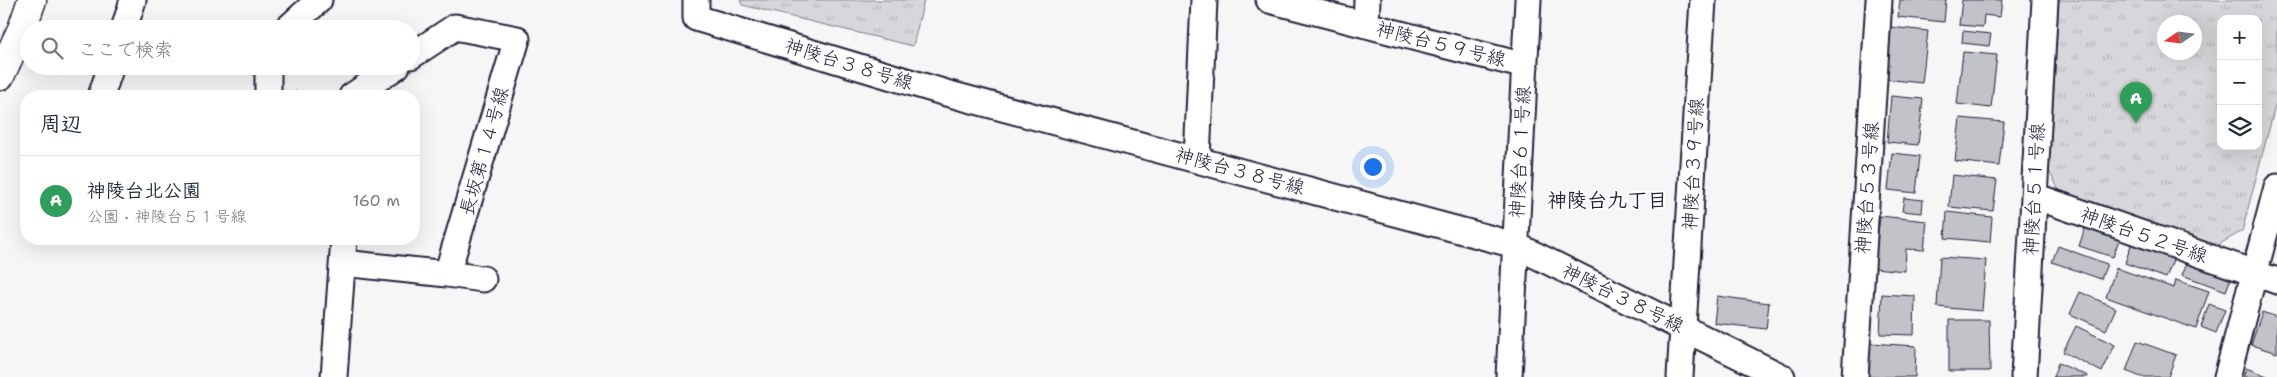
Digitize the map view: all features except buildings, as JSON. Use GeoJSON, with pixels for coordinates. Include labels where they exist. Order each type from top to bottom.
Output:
{"type":"FeatureCollection","features":[{"type":"Feature","properties":{"kind":"main road"},"geometry":{"type":"LineString","coordinates":[[27,20],[32,0]]}},
{"type":"Feature","properties":{"kind":"main road"},"geometry":{"type":"LineString","coordinates":[[0,76],[20,38]]}},
{"type":"Feature","properties":{"kind":"street"},"geometry":{"type":"LineString","coordinates":[[127,20],[133,0]]}},
{"type":"Feature","properties":{"kind":"street"},"geometry":{"type":"LineString","coordinates":[[297,20],[319,0]]}},
{"type":"Feature","properties":{"kind":"street","name":"神陵台３８号線"},"geometry":{"type":"LineString","coordinates":[[696,0],[696,18],[946,93],[1515,245],[1782,377]]}},
{"type":"Feature","properties":{"kind":"street"},"geometry":{"type":"LineString","coordinates":[[1197,160],[1204,0]]}},
{"type":"Feature","properties":{"kind":"street","name":"神陵台５９号線"},"geometry":{"type":"LineString","coordinates":[[1269,0],[1525,66]]}},
{"type":"Feature","properties":{"kind":"street"},"geometry":{"type":"LineString","coordinates":[[1366,25],[1368,0]]}},
{"type":"Feature","properties":{"kind":"street","name":"神陵台６１号線"},"geometry":{"type":"LineString","coordinates":[[1509,377],[1528,0]]}},
{"type":"Feature","properties":{"kind":"street","name":"神陵台３９号線"},"geometry":{"type":"LineString","coordinates":[[1680,377],[1703,0]]}},
{"type":"Feature","properties":{"kind":"street","name":"神陵台５３号線"},"geometry":{"type":"LineString","coordinates":[[1855,377],[1879,0]]}},
{"type":"Feature","properties":{"kind":"street","name":"神陵台５１号線"},"geometry":{"type":"LineString","coordinates":[[2024,377],[2045,0]]}},
{"type":"Feature","properties":{"kind":"street","name":"長坂第１４号線"},"geometry":{"type":"LineString","coordinates":[[420,50],[455,27],[517,39],[447,274]]}},
{"type":"Feature","properties":{"kind":"street"},"geometry":{"type":"LineString","coordinates":[[103,90],[108,75]]}},
{"type":"Feature","properties":{"kind":"street"},"geometry":{"type":"LineString","coordinates":[[268,75],[268,90]]}},
{"type":"Feature","properties":{"kind":"street"},"geometry":{"type":"LineString","coordinates":[[361,90],[384,75]]}},
{"type":"Feature","properties":{"kind":"street"},"geometry":{"type":"LineString","coordinates":[[2227,377],[2277,187]]}},
{"type":"Feature","properties":{"kind":"street","name":"神陵台５２号線"},"geometry":{"type":"LineString","coordinates":[[2034,196],[2277,282]]}},
{"type":"Feature","properties":{"kind":"street"},"geometry":{"type":"LineString","coordinates":[[334,377],[344,245]]}},
{"type":"Feature","properties":{"kind":"street"},"geometry":{"type":"LineString","coordinates":[[343,263],[483,279]]}},
{"type":"Feature","properties":{"kind":"green space"},"geometry":{"type":"Polygon","coordinates":[[[740,0],[924,0],[913,46],[742,5],[740,0]]]}},
{"type":"Feature","properties":{"kind":"green space"},"geometry":{"type":"Polygon","coordinates":[[[2059,0],[2277,0],[2277,99],[2242,231],[2213,248],[2061,194],[2049,171],[2059,0]]]}},
{"type":"Feature","properties":{"kind":"place","name":"神陵台北公園"},"geometry":{"type":"Point","coordinates":[2136,123]}},
{"type":"Feature","properties":{"kind":"district","name":"神陵台九丁目"},"geometry":{"type":"Point","coordinates":[1607,200]}}]}
